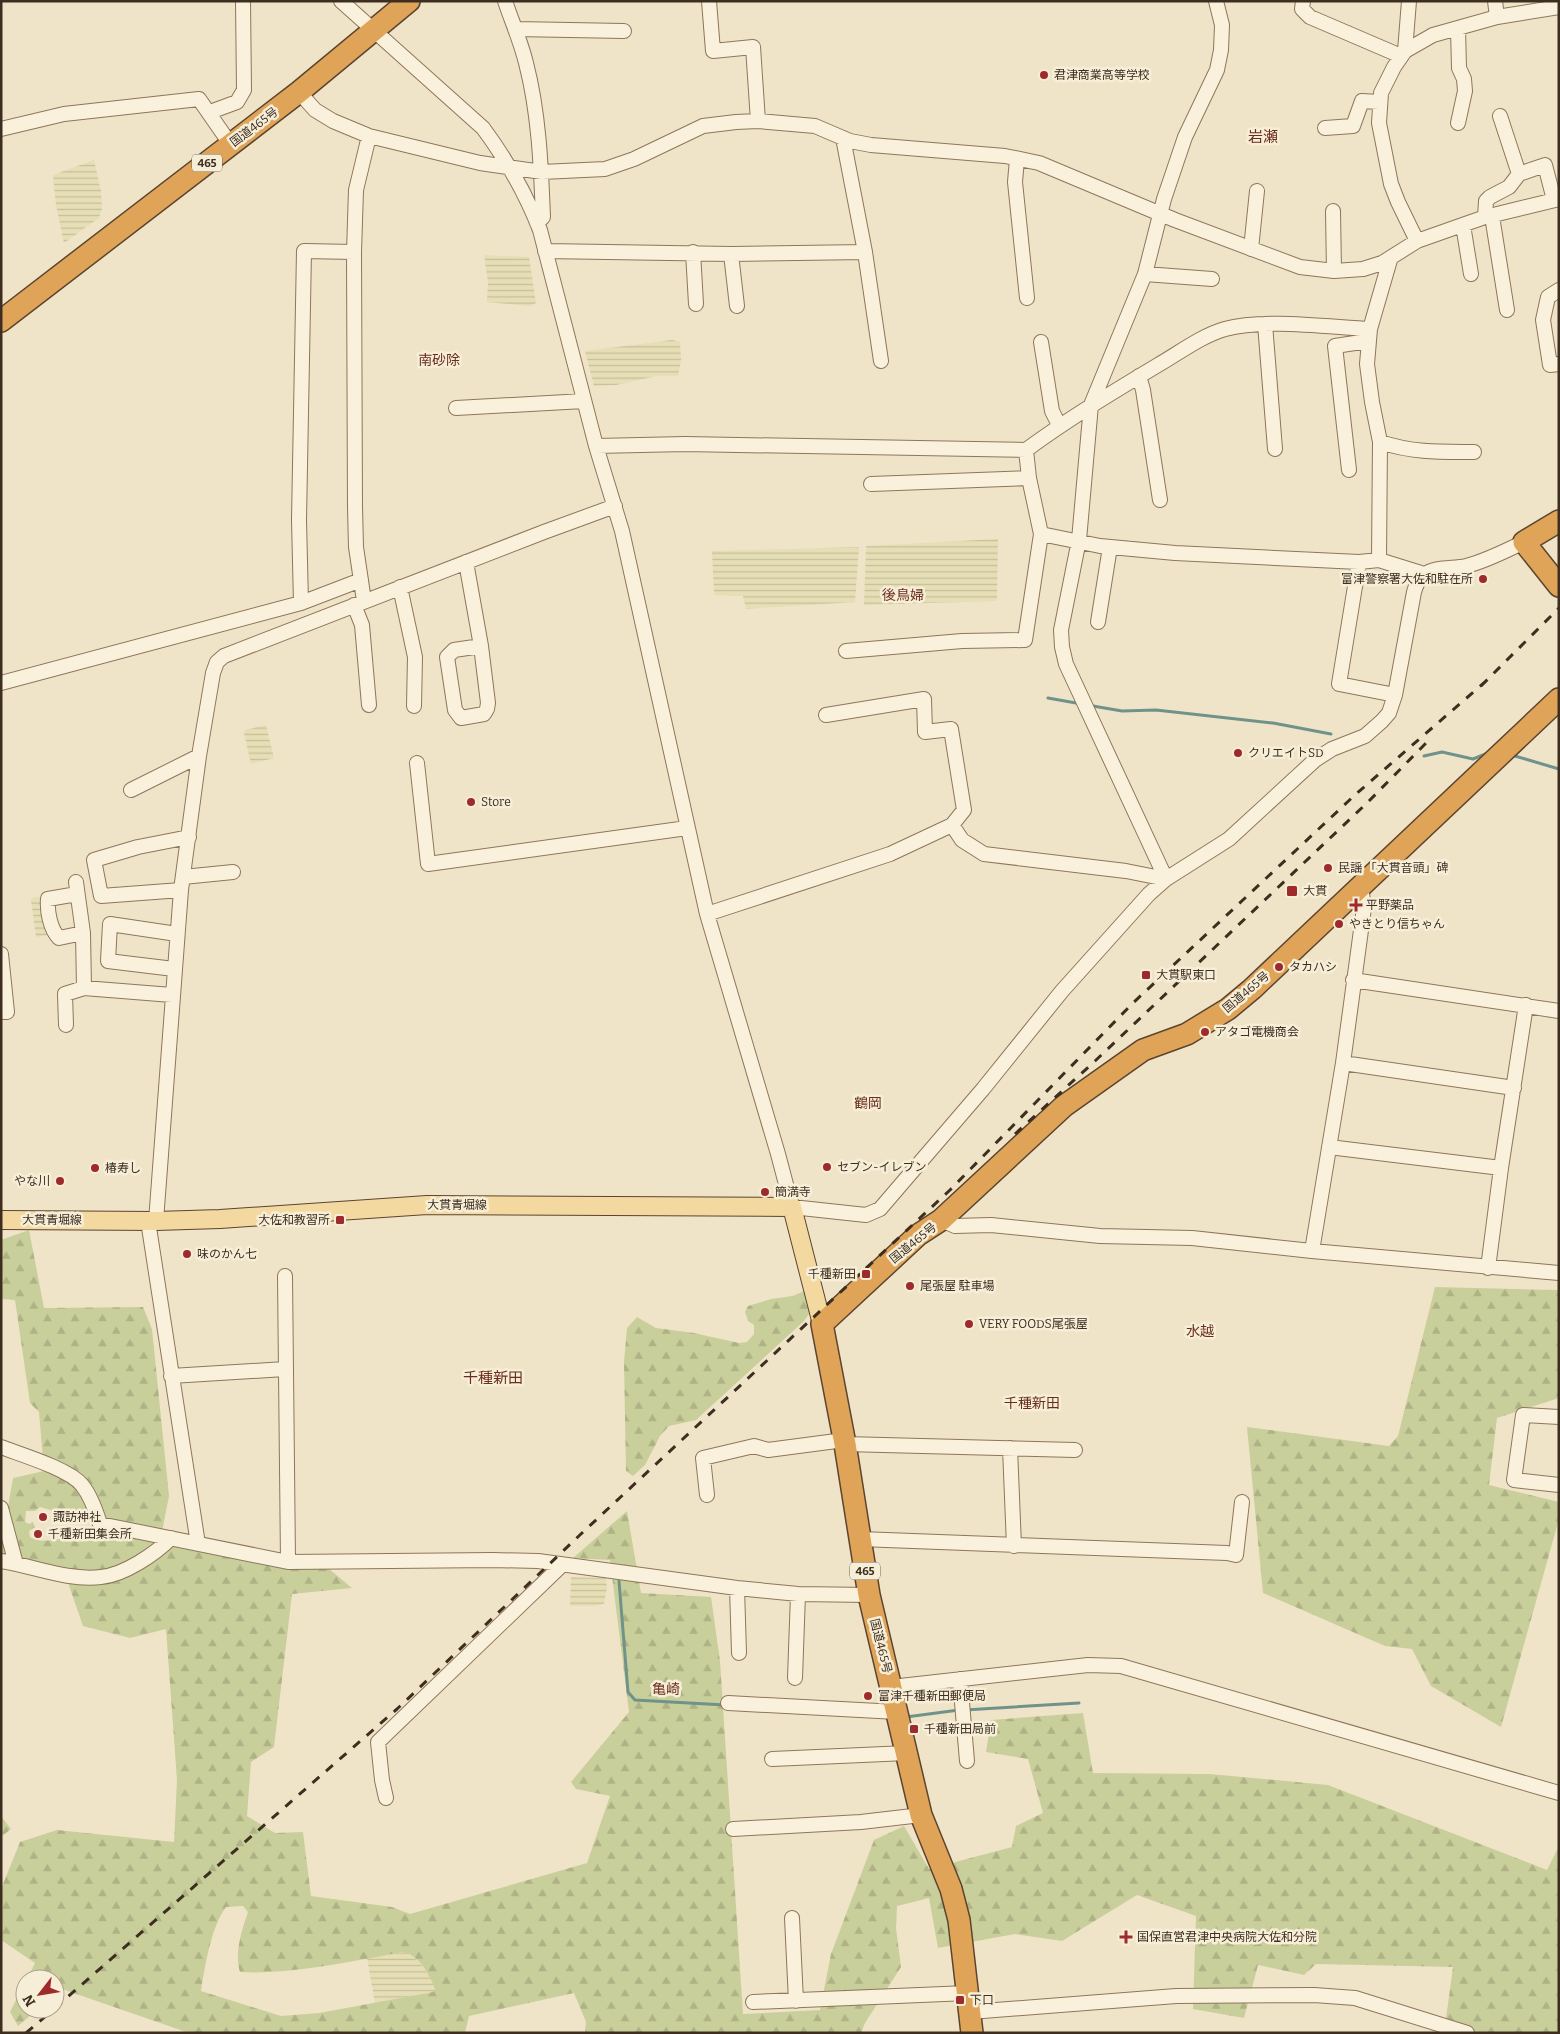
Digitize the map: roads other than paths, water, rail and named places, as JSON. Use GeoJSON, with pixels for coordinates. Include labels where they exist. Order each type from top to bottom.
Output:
{"type":"FeatureCollection","features":[{"type":"Feature","properties":{"kind":"highway","name":"国道465号"},"geometry":{"type":"LineString","coordinates":[[1,321],[299,92],[409,1]]}},
{"type":"Feature","properties":{"kind":"highway"},"geometry":{"type":"LineString","coordinates":[[1559,521],[1524,542],[1559,586]]}},
{"type":"Feature","properties":{"kind":"highway","name":"国道465号"},"geometry":{"type":"LineString","coordinates":[[970,2013],[959,1920],[951,1888],[921,1815],[869,1595],[844,1442],[822,1324],[918,1235],[941,1220],[1064,1106],[1143,1050],[1187,1034],[1228,1009],[1252,989],[1559,699]]}},
{"type":"Feature","properties":{"kind":"main road","name":"大貫青堀線"},"geometry":{"type":"LineString","coordinates":[[1,1220],[152,1221],[220,1219],[427,1205],[792,1207]]}},
{"type":"Feature","properties":{"kind":"main road"},"geometry":{"type":"LineString","coordinates":[[792,1207],[822,1324]]}},
{"type":"Feature","properties":{"kind":"street"},"geometry":{"type":"LineString","coordinates":[[210,112],[237,102],[244,90],[243,1]]}},
{"type":"Feature","properties":{"kind":"street"},"geometry":{"type":"LineString","coordinates":[[342,1],[483,128],[497,146],[529,203],[537,223],[596,446],[622,531],[707,914],[776,1144],[792,1207],[866,1214],[880,1209],[983,1089],[1062,991],[1149,894],[1166,879],[1229,839],[1315,760],[1332,749],[1355,741],[1370,733],[1389,713],[1395,695],[1414,592],[1424,574],[1432,570],[1465,566],[1490,558],[1524,542]]}},
{"type":"Feature","properties":{"kind":"street"},"geometry":{"type":"LineString","coordinates":[[505,1],[530,80],[542,172],[543,216],[537,223]]}},
{"type":"Feature","properties":{"kind":"street"},"geometry":{"type":"LineString","coordinates":[[709,1],[713,51],[753,47],[758,121]]}},
{"type":"Feature","properties":{"kind":"street"},"geometry":{"type":"LineString","coordinates":[[1166,879],[1066,664],[1061,630],[1079,540],[1091,405],[1145,274],[1160,213],[1186,137],[1217,70],[1221,50],[1222,25],[1216,1]]}},
{"type":"Feature","properties":{"kind":"street"},"geometry":{"type":"LineString","coordinates":[[1303,1],[1302,9],[1310,17],[1403,54]]}},
{"type":"Feature","properties":{"kind":"street"},"geometry":{"type":"LineString","coordinates":[[1403,54],[1409,1]]}},
{"type":"Feature","properties":{"kind":"street"},"geometry":{"type":"LineString","coordinates":[[1495,1],[1497,17]]}},
{"type":"Feature","properties":{"kind":"street"},"geometry":{"type":"LineString","coordinates":[[1417,241],[1391,184],[1379,123],[1379,102],[1386,79],[1403,54],[1433,35],[1497,17],[1559,7]]}},
{"type":"Feature","properties":{"kind":"street"},"geometry":{"type":"LineString","coordinates":[[515,29],[624,31]]}},
{"type":"Feature","properties":{"kind":"street"},"geometry":{"type":"LineString","coordinates":[[1458,29],[1459,68],[1464,79],[1465,91],[1458,123]]}},
{"type":"Feature","properties":{"kind":"street"},"geometry":{"type":"LineString","coordinates":[[299,92],[315,110],[333,121],[369,136],[480,163],[542,172],[605,170],[634,159],[703,126],[758,121],[816,126],[843,138],[897,149],[1005,156],[1039,163],[1160,213],[1300,267],[1334,271],[1363,269],[1390,260],[1417,241],[1489,216],[1556,200],[1545,165],[1519,174],[1510,186],[1486,201],[1489,216],[1507,310]]}},
{"type":"Feature","properties":{"kind":"street"},"geometry":{"type":"LineString","coordinates":[[1,129],[64,114],[199,99],[210,112],[231,145]]}},
{"type":"Feature","properties":{"kind":"street"},"geometry":{"type":"LineString","coordinates":[[1325,128],[1353,126],[1362,101],[1379,102]]}},
{"type":"Feature","properties":{"kind":"street"},"geometry":{"type":"LineString","coordinates":[[1500,116],[1519,174]]}},
{"type":"Feature","properties":{"kind":"street"},"geometry":{"type":"LineString","coordinates":[[369,136],[356,190],[354,252],[356,547],[361,580],[359,603],[369,705]]}},
{"type":"Feature","properties":{"kind":"street"},"geometry":{"type":"LineString","coordinates":[[843,138],[865,252],[881,360]]}},
{"type":"Feature","properties":{"kind":"street"},"geometry":{"type":"LineString","coordinates":[[1017,159],[1015,182],[1027,298]]}},
{"type":"Feature","properties":{"kind":"street"},"geometry":{"type":"LineString","coordinates":[[1251,249],[1257,191]]}},
{"type":"Feature","properties":{"kind":"street"},"geometry":{"type":"LineString","coordinates":[[1333,211],[1334,271]]}},
{"type":"Feature","properties":{"kind":"street"},"geometry":{"type":"LineString","coordinates":[[1463,225],[1470,274]]}},
{"type":"Feature","properties":{"kind":"street"},"geometry":{"type":"LineString","coordinates":[[545,250],[731,254],[865,252]]}},
{"type":"Feature","properties":{"kind":"street"},"geometry":{"type":"LineString","coordinates":[[301,603],[299,520],[304,251],[354,252]]}},
{"type":"Feature","properties":{"kind":"street"},"geometry":{"type":"LineString","coordinates":[[694,252],[696,304]]}},
{"type":"Feature","properties":{"kind":"street"},"geometry":{"type":"LineString","coordinates":[[731,254],[737,306]]}},
{"type":"Feature","properties":{"kind":"street"},"geometry":{"type":"LineString","coordinates":[[1379,560],[1380,442],[1367,364],[1369,335],[1390,260]]}},
{"type":"Feature","properties":{"kind":"street"},"geometry":{"type":"LineString","coordinates":[[1145,274],[1212,279]]}},
{"type":"Feature","properties":{"kind":"street"},"geometry":{"type":"LineString","coordinates":[[1559,290],[1548,297],[1543,320],[1550,365],[1559,364]]}},
{"type":"Feature","properties":{"kind":"street"},"geometry":{"type":"LineString","coordinates":[[596,446],[685,444],[1026,450],[1059,425],[1091,405],[1199,341],[1224,329],[1265,324],[1369,335]]}},
{"type":"Feature","properties":{"kind":"street"},"geometry":{"type":"LineString","coordinates":[[1265,324],[1275,449]]}},
{"type":"Feature","properties":{"kind":"street"},"geometry":{"type":"LineString","coordinates":[[1349,470],[1335,346],[1369,335]]}},
{"type":"Feature","properties":{"kind":"street"},"geometry":{"type":"LineString","coordinates":[[1041,342],[1052,411],[1059,425]]}},
{"type":"Feature","properties":{"kind":"street"},"geometry":{"type":"LineString","coordinates":[[1140,376],[1144,390],[1160,500]]}},
{"type":"Feature","properties":{"kind":"street"},"geometry":{"type":"LineString","coordinates":[[456,408],[584,401]]}},
{"type":"Feature","properties":{"kind":"street"},"geometry":{"type":"LineString","coordinates":[[1380,442],[1404,450],[1474,452]]}},
{"type":"Feature","properties":{"kind":"street"},"geometry":{"type":"LineString","coordinates":[[846,651],[962,641],[1025,640],[1041,534],[1029,478],[1026,450]]}},
{"type":"Feature","properties":{"kind":"street"},"geometry":{"type":"LineString","coordinates":[[870,484],[1029,478]]}},
{"type":"Feature","properties":{"kind":"street"},"geometry":{"type":"LineString","coordinates":[[198,1544],[171,1376],[152,1221],[176,934],[199,756],[213,673],[217,662],[224,656],[614,506]]}},
{"type":"Feature","properties":{"kind":"street"},"geometry":{"type":"LineString","coordinates":[[1041,534],[1110,547],[1176,553],[1359,562],[1379,560],[1424,574]]}},
{"type":"Feature","properties":{"kind":"street"},"geometry":{"type":"LineString","coordinates":[[1098,622],[1110,547]]}},
{"type":"Feature","properties":{"kind":"street"},"geometry":{"type":"LineString","coordinates":[[466,562],[481,646],[488,702],[484,714],[461,718],[455,710],[447,657],[454,650],[481,646]]}},
{"type":"Feature","properties":{"kind":"street"},"geometry":{"type":"LineString","coordinates":[[1359,562],[1339,684],[1395,695]]}},
{"type":"Feature","properties":{"kind":"street"},"geometry":{"type":"LineString","coordinates":[[1,683],[301,603],[361,580]]}},
{"type":"Feature","properties":{"kind":"street"},"geometry":{"type":"LineString","coordinates":[[400,587],[415,657],[414,706]]}},
{"type":"Feature","properties":{"kind":"street"},"geometry":{"type":"LineString","coordinates":[[707,914],[890,854],[952,825],[964,810],[951,729],[925,732],[924,700],[826,715]]}},
{"type":"Feature","properties":{"kind":"street"},"geometry":{"type":"LineString","coordinates":[[131,790],[199,756]]}},
{"type":"Feature","properties":{"kind":"street"},"geometry":{"type":"LineString","coordinates":[[416,763],[428,864],[687,828]]}},
{"type":"Feature","properties":{"kind":"street"},"geometry":{"type":"LineString","coordinates":[[952,825],[962,840],[984,854],[1126,871],[1166,879]]}},
{"type":"Feature","properties":{"kind":"street"},"geometry":{"type":"LineString","coordinates":[[189,837],[138,847],[94,860],[101,896],[182,883],[233,872]]}},
{"type":"Feature","properties":{"kind":"street"},"geometry":{"type":"LineString","coordinates":[[1312,1252],[1343,1063],[1364,908],[1360,886]]}},
{"type":"Feature","properties":{"kind":"street"},"geometry":{"type":"LineString","coordinates":[[83,932],[59,938],[54,934],[47,908],[48,899],[76,888],[83,932],[84,988]]}},
{"type":"Feature","properties":{"kind":"street"},"geometry":{"type":"LineString","coordinates":[[174,969],[108,961],[110,924],[176,934]]}},
{"type":"Feature","properties":{"kind":"street"},"geometry":{"type":"LineString","coordinates":[[1,954],[7,1012],[1,1012]]}},
{"type":"Feature","properties":{"kind":"street"},"geometry":{"type":"LineString","coordinates":[[1353,980],[1559,1011]]}},
{"type":"Feature","properties":{"kind":"street"},"geometry":{"type":"LineString","coordinates":[[66,1025],[65,994],[84,988],[172,995]]}},
{"type":"Feature","properties":{"kind":"street"},"geometry":{"type":"LineString","coordinates":[[1488,1268],[1526,1005]]}},
{"type":"Feature","properties":{"kind":"street"},"geometry":{"type":"LineString","coordinates":[[1343,1063],[1514,1088]]}},
{"type":"Feature","properties":{"kind":"street"},"geometry":{"type":"LineString","coordinates":[[1329,1147],[1501,1168]]}},
{"type":"Feature","properties":{"kind":"street"},"geometry":{"type":"LineString","coordinates":[[941,1220],[955,1226],[991,1225],[1100,1236],[1192,1238],[1312,1252],[1559,1273]]}},
{"type":"Feature","properties":{"kind":"street"},"geometry":{"type":"LineString","coordinates":[[286,1276],[285,1368],[288,1562]]}},
{"type":"Feature","properties":{"kind":"street"},"geometry":{"type":"LineString","coordinates":[[171,1376],[285,1368]]}},
{"type":"Feature","properties":{"kind":"street"},"geometry":{"type":"LineString","coordinates":[[1559,1416],[1523,1414],[1514,1480],[1559,1485]]}},
{"type":"Feature","properties":{"kind":"street"},"geometry":{"type":"LineString","coordinates":[[707,1495],[703,1458],[754,1446],[768,1450],[844,1442],[1075,1450]]}},
{"type":"Feature","properties":{"kind":"street"},"geometry":{"type":"LineString","coordinates":[[1,1447],[53,1466],[81,1484],[94,1506],[100,1524],[288,1562],[538,1561],[737,1588],[798,1594],[869,1595]]}},
{"type":"Feature","properties":{"kind":"street"},"geometry":{"type":"LineString","coordinates":[[1010,1448],[1014,1546]]}},
{"type":"Feature","properties":{"kind":"street"},"geometry":{"type":"LineString","coordinates":[[860,1539],[1227,1553],[1236,1555],[1242,1502]]}},
{"type":"Feature","properties":{"kind":"street"},"geometry":{"type":"LineString","coordinates":[[1,1508],[16,1564]]}},
{"type":"Feature","properties":{"kind":"street"},"geometry":{"type":"LineString","coordinates":[[1,1562],[74,1576],[102,1577],[125,1569],[145,1558],[162,1547],[171,1538]]}},
{"type":"Feature","properties":{"kind":"street"},"geometry":{"type":"LineString","coordinates":[[386,1798],[378,1742],[562,1565]]}},
{"type":"Feature","properties":{"kind":"street"},"geometry":{"type":"LineString","coordinates":[[737,1588],[739,1652]]}},
{"type":"Feature","properties":{"kind":"street"},"geometry":{"type":"LineString","coordinates":[[795,1678],[798,1594]]}},
{"type":"Feature","properties":{"kind":"street"},"geometry":{"type":"LineString","coordinates":[[891,1686],[1088,1665],[1121,1666],[1559,1793]]}},
{"type":"Feature","properties":{"kind":"street"},"geometry":{"type":"LineString","coordinates":[[960,1679],[967,1761]]}},
{"type":"Feature","properties":{"kind":"street"},"geometry":{"type":"LineString","coordinates":[[728,1703],[897,1712]]}},
{"type":"Feature","properties":{"kind":"street"},"geometry":{"type":"LineString","coordinates":[[772,1759],[907,1753]]}},
{"type":"Feature","properties":{"kind":"street"},"geometry":{"type":"LineString","coordinates":[[734,1829],[861,1822],[921,1815]]}},
{"type":"Feature","properties":{"kind":"street"},"geometry":{"type":"LineString","coordinates":[[792,1918],[796,2001]]}},
{"type":"Feature","properties":{"kind":"street"},"geometry":{"type":"LineString","coordinates":[[753,2002],[796,2001],[970,2013],[1176,1996],[1314,1995],[1355,1998],[1467,2033]]}},
{"type":"Feature","properties":{"kind":"waterway"},"geometry":{"type":"LineString","coordinates":[[1048,698],[1076,703]]}},
{"type":"Feature","properties":{"kind":"waterway"},"geometry":{"type":"LineString","coordinates":[[1093,706],[1122,711],[1156,710],[1273,723],[1331,734]]}},
{"type":"Feature","properties":{"kind":"waterway"},"geometry":{"type":"LineString","coordinates":[[1424,756],[1442,752],[1473,759],[1488,753]]}},
{"type":"Feature","properties":{"kind":"waterway"},"geometry":{"type":"LineString","coordinates":[[1515,756],[1559,769]]}},
{"type":"Feature","properties":{"kind":"waterway"},"geometry":{"type":"LineString","coordinates":[[619,1581],[628,1692],[635,1700],[725,1705]]}},
{"type":"Feature","properties":{"kind":"waterway"},"geometry":{"type":"LineString","coordinates":[[965,1710],[1079,1703]]}},
{"type":"Feature","properties":{"kind":"waterway"},"geometry":{"type":"LineString","coordinates":[[906,1717],[959,1710]]}},
{"type":"Feature","properties":{"kind":"railway"},"geometry":{"type":"LineString","coordinates":[[1481,686],[1559,608]]}},
{"type":"Feature","properties":{"kind":"railway"},"geometry":{"type":"LineString","coordinates":[[65,1999],[397,1709],[582,1533],[950,1190],[1133,1003],[1356,794],[1485,682]]}},
{"type":"Feature","properties":{"kind":"railway"},"geometry":{"type":"LineString","coordinates":[[1015,1134],[1095,1061],[1367,803],[1431,738]]}},
{"type":"Feature","properties":{"kind":"railway"},"geometry":{"type":"LineString","coordinates":[[26,2033],[42,2019]]}},
{"type":"Feature","properties":{"kind":"place","name":"君津商業高等学校"},"geometry":{"type":"Point","coordinates":[1044,75]}},
{"type":"Feature","properties":{"kind":"place","name":"富津警察署大佐和駐在所"},"geometry":{"type":"Point","coordinates":[1483,579]}},
{"type":"Feature","properties":{"kind":"place","name":"クリエイトSD"},"geometry":{"type":"Point","coordinates":[1238,753]}},
{"type":"Feature","properties":{"kind":"place","name":"Store"},"geometry":{"type":"Point","coordinates":[471,802]}},
{"type":"Feature","properties":{"kind":"place","name":"民謡 「大貫音頭」碑"},"geometry":{"type":"Point","coordinates":[1328,868]}},
{"type":"Feature","properties":{"kind":"place","name":"大貫"},"geometry":{"type":"Point","coordinates":[1292,891]}},
{"type":"Feature","properties":{"kind":"place","name":"平野薬品"},"geometry":{"type":"Point","coordinates":[1356,905]}},
{"type":"Feature","properties":{"kind":"place","name":"やきとり信ちゃん"},"geometry":{"type":"Point","coordinates":[1339,924]}},
{"type":"Feature","properties":{"kind":"place","name":"タカハシ"},"geometry":{"type":"Point","coordinates":[1279,967]}},
{"type":"Feature","properties":{"kind":"place","name":"大貫駅東口"},"geometry":{"type":"Point","coordinates":[1146,975]}},
{"type":"Feature","properties":{"kind":"place","name":"アタゴ電機商会"},"geometry":{"type":"Point","coordinates":[1205,1032]}},
{"type":"Feature","properties":{"kind":"place","name":"セブン-イレブン"},"geometry":{"type":"Point","coordinates":[827,1167]}},
{"type":"Feature","properties":{"kind":"place","name":"椿寿し"},"geometry":{"type":"Point","coordinates":[95,1168]}},
{"type":"Feature","properties":{"kind":"place","name":"やな川"},"geometry":{"type":"Point","coordinates":[60,1181]}},
{"type":"Feature","properties":{"kind":"place","name":"簡満寺"},"geometry":{"type":"Point","coordinates":[765,1192]}},
{"type":"Feature","properties":{"kind":"place","name":"大佐和教習所"},"geometry":{"type":"Point","coordinates":[340,1220]}},
{"type":"Feature","properties":{"kind":"place","name":"味のかん七"},"geometry":{"type":"Point","coordinates":[187,1254]}},
{"type":"Feature","properties":{"kind":"place","name":"千種新田"},"geometry":{"type":"Point","coordinates":[866,1274]}},
{"type":"Feature","properties":{"kind":"place","name":"尾張屋 駐車場"},"geometry":{"type":"Point","coordinates":[910,1286]}},
{"type":"Feature","properties":{"kind":"place","name":"VERY FOODS尾張屋"},"geometry":{"type":"Point","coordinates":[969,1324]}},
{"type":"Feature","properties":{"kind":"place","name":"諏訪神社"},"geometry":{"type":"Point","coordinates":[43,1517]}},
{"type":"Feature","properties":{"kind":"place","name":"千種新田集会所"},"geometry":{"type":"Point","coordinates":[38,1534]}},
{"type":"Feature","properties":{"kind":"place","name":"富津千種新田郵便局"},"geometry":{"type":"Point","coordinates":[868,1696]}},
{"type":"Feature","properties":{"kind":"place","name":"千種新田局前"},"geometry":{"type":"Point","coordinates":[914,1729]}},
{"type":"Feature","properties":{"kind":"place","name":"国保直営君津中央病院大佐和分院"},"geometry":{"type":"Point","coordinates":[1126,1937]}},
{"type":"Feature","properties":{"kind":"place","name":"下口"},"geometry":{"type":"Point","coordinates":[960,2000]}},
{"type":"Feature","properties":{"kind":"district","name":"岩瀬"},"geometry":{"type":"Point","coordinates":[1263,137]}},
{"type":"Feature","properties":{"kind":"district","name":"南砂除"},"geometry":{"type":"Point","coordinates":[439,360]}},
{"type":"Feature","properties":{"kind":"district","name":"後鳥婦"},"geometry":{"type":"Point","coordinates":[903,595]}},
{"type":"Feature","properties":{"kind":"district","name":"鶴岡"},"geometry":{"type":"Point","coordinates":[868,1103]}},
{"type":"Feature","properties":{"kind":"district","name":"水越"},"geometry":{"type":"Point","coordinates":[1200,1331]}},
{"type":"Feature","properties":{"kind":"district","name":"千種新田"},"geometry":{"type":"Point","coordinates":[493,1378]}},
{"type":"Feature","properties":{"kind":"district","name":"千種新田"},"geometry":{"type":"Point","coordinates":[1032,1403]}},
{"type":"Feature","properties":{"kind":"district","name":"亀崎"},"geometry":{"type":"Point","coordinates":[666,1689]}}]}
